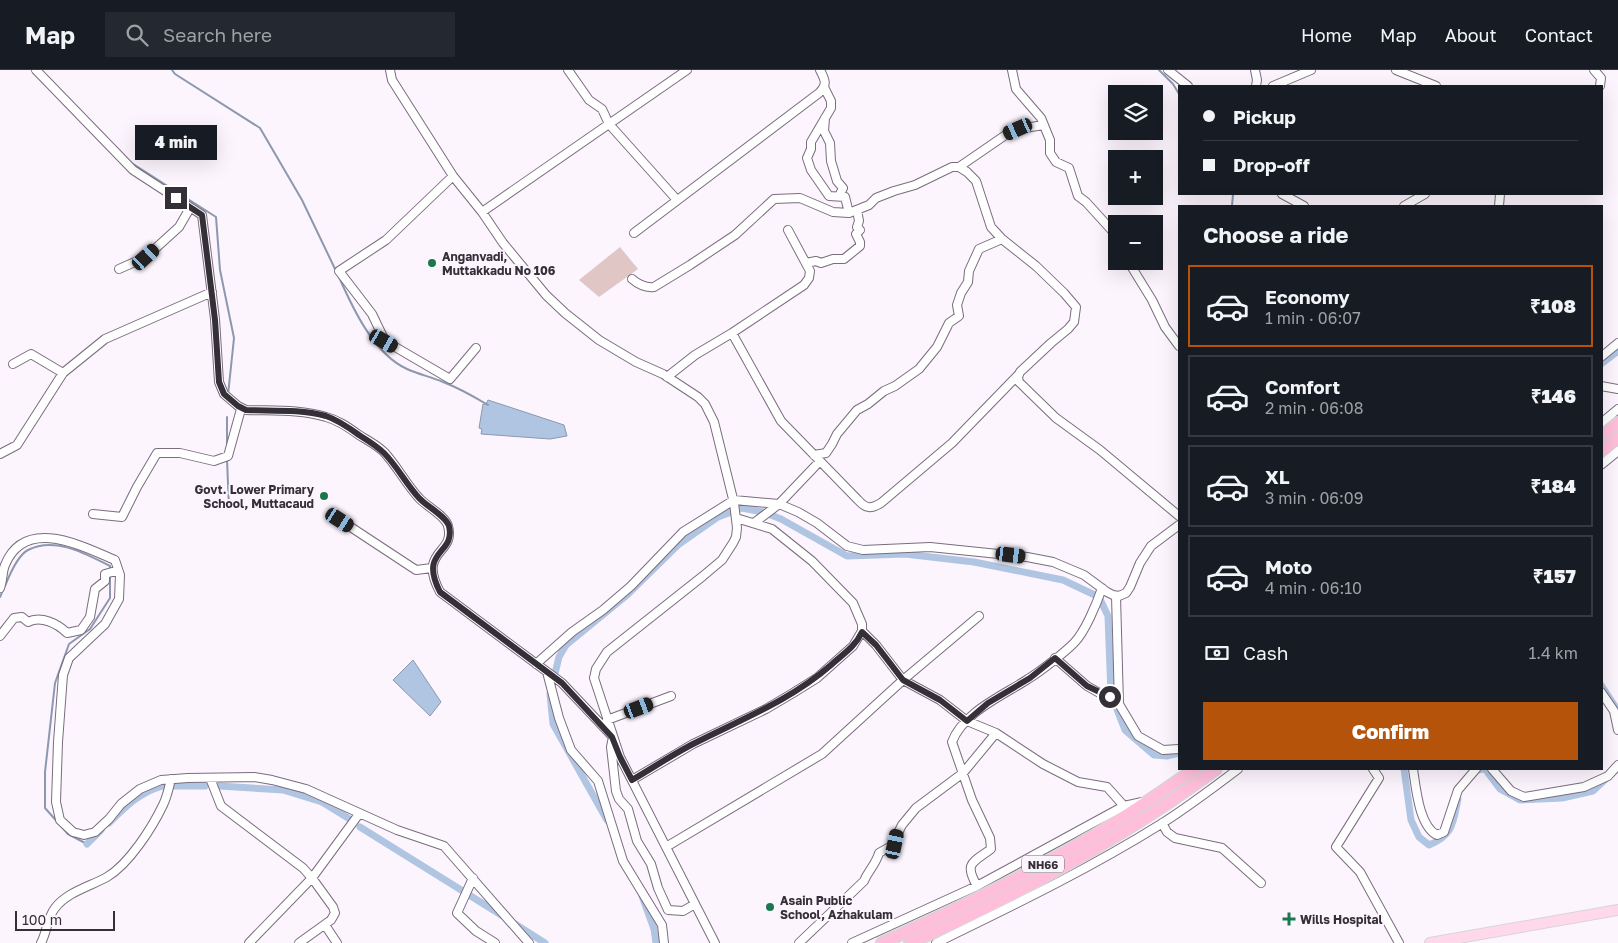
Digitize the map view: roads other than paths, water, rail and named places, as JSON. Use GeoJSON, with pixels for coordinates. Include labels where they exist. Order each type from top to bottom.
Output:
{"type":"FeatureCollection","features":[{"type":"Feature","properties":{"kind":"highway"},"geometry":{"type":"LineString","coordinates":[[1603,434],[1618,422]]}},
{"type":"Feature","properties":{"kind":"highway"},"geometry":{"type":"LineString","coordinates":[[1603,450],[1618,438]]}},
{"type":"Feature","properties":{"kind":"highway","name":"NH66"},"geometry":{"type":"LineString","coordinates":[[882,943],[939,918],[1088,840],[1193,770]]}},
{"type":"Feature","properties":{"kind":"highway","name":"NH66"},"geometry":{"type":"LineString","coordinates":[[910,943],[1008,896],[1093,850],[1156,811],[1215,770]]}},
{"type":"Feature","properties":{"kind":"main road"},"geometry":{"type":"LineString","coordinates":[[1430,943],[1618,910]]}},
{"type":"Feature","properties":{"kind":"street"},"geometry":{"type":"LineString","coordinates":[[36,70],[133,170],[202,215],[215,320],[219,382],[224,394],[241,409],[312,413],[327,417],[342,423],[383,452],[420,500],[447,522],[450,534],[446,545],[435,558],[432,568],[434,580],[440,592],[562,683],[612,737],[611,748],[616,791],[619,799],[628,810],[637,841],[651,864],[658,888],[668,910],[683,911],[695,904]]}},
{"type":"Feature","properties":{"kind":"street"},"geometry":{"type":"LineString","coordinates":[[390,70],[392,80],[453,176],[535,283],[565,313],[599,340],[667,377],[698,397],[705,404],[714,422],[734,501],[736,518],[736,537],[734,543],[722,560],[607,652],[600,661],[594,678],[620,757],[715,943]]}},
{"type":"Feature","properties":{"kind":"street"},"geometry":{"type":"LineString","coordinates":[[568,70],[589,100],[602,109],[609,124],[677,200]]}},
{"type":"Feature","properties":{"kind":"street"},"geometry":{"type":"LineString","coordinates":[[482,212],[687,70]]}},
{"type":"Feature","properties":{"kind":"street"},"geometry":{"type":"LineString","coordinates":[[806,263],[816,261],[821,263],[833,259],[844,259],[860,246],[856,234],[860,230],[857,227],[859,221],[845,197],[829,196],[811,170],[807,158],[811,149],[811,142],[831,108],[831,102],[824,87],[825,82],[820,70]]}},
{"type":"Feature","properties":{"kind":"street"},"geometry":{"type":"LineString","coordinates":[[1012,70],[1016,88],[1041,118],[1050,140],[1050,153],[1056,162],[1069,168],[1078,196],[1086,202],[1108,227]]}},
{"type":"Feature","properties":{"kind":"street"},"geometry":{"type":"LineString","coordinates":[[1168,70],[1187,85]]}},
{"type":"Feature","properties":{"kind":"street"},"geometry":{"type":"LineString","coordinates":[[1254,70],[1257,80],[1256,85]]}},
{"type":"Feature","properties":{"kind":"street"},"geometry":{"type":"LineString","coordinates":[[1275,85],[1311,70]]}},
{"type":"Feature","properties":{"kind":"street"},"geometry":{"type":"LineString","coordinates":[[1396,70],[1434,85]]}},
{"type":"Feature","properties":{"kind":"street"},"geometry":{"type":"LineString","coordinates":[[1594,70],[1601,78],[1600,85]]}},
{"type":"Feature","properties":{"kind":"street"},"geometry":{"type":"LineString","coordinates":[[634,232],[819,93],[824,87]]}},
{"type":"Feature","properties":{"kind":"street"},"geometry":{"type":"LineString","coordinates":[[825,116],[824,131],[830,143],[831,162],[837,182],[843,188],[839,196]]}},
{"type":"Feature","properties":{"kind":"street"},"geometry":{"type":"LineString","coordinates":[[958,167],[1007,134],[1018,129],[1044,125]]}},
{"type":"Feature","properties":{"kind":"street"},"geometry":{"type":"LineString","coordinates":[[632,279],[638,284],[654,287],[735,235],[774,199],[800,198],[833,212],[853,211],[869,205],[876,198],[915,185],[952,167],[958,167],[967,172],[976,181],[991,227],[1036,266],[1076,307],[1074,322],[1068,329],[1020,372],[952,443],[882,503],[873,507],[863,506],[781,421],[732,333]]}},
{"type":"Feature","properties":{"kind":"street"},"geometry":{"type":"LineString","coordinates":[[453,176],[386,240],[339,271],[372,314],[384,341],[450,379],[476,348]]}},
{"type":"Feature","properties":{"kind":"street"},"geometry":{"type":"LineString","coordinates":[[1284,195],[1302,205]]}},
{"type":"Feature","properties":{"kind":"street"},"geometry":{"type":"LineString","coordinates":[[1406,205],[1423,195]]}},
{"type":"Feature","properties":{"kind":"street"},"geometry":{"type":"LineString","coordinates":[[119,269],[146,257],[179,227],[190,208]]}},
{"type":"Feature","properties":{"kind":"street"},"geometry":{"type":"LineString","coordinates":[[667,377],[695,355],[804,286],[809,278],[810,271],[788,230]]}},
{"type":"Feature","properties":{"kind":"street"},"geometry":{"type":"LineString","coordinates":[[814,455],[826,453],[837,434],[856,410],[868,404],[884,390],[895,386],[920,369],[937,348],[949,323],[959,316],[957,305],[961,293],[968,282],[969,271],[979,249],[1002,238]]}},
{"type":"Feature","properties":{"kind":"street"},"geometry":{"type":"LineString","coordinates":[[1134,270],[1165,326],[1178,345]]}},
{"type":"Feature","properties":{"kind":"street"},"geometry":{"type":"LineString","coordinates":[[0,454],[17,445],[63,373],[105,339],[212,292]]}},
{"type":"Feature","properties":{"kind":"street"},"geometry":{"type":"LineString","coordinates":[[1603,355],[1618,343]]}},
{"type":"Feature","properties":{"kind":"street"},"geometry":{"type":"LineString","coordinates":[[13,364],[31,354],[63,373]]}},
{"type":"Feature","properties":{"kind":"street"},"geometry":{"type":"LineString","coordinates":[[1020,372],[1019,382],[1042,405],[1100,450],[1178,515]]}},
{"type":"Feature","properties":{"kind":"street"},"geometry":{"type":"LineString","coordinates":[[1603,386],[1618,390]]}},
{"type":"Feature","properties":{"kind":"street"},"geometry":{"type":"LineString","coordinates":[[92,514],[122,517],[157,453],[180,453],[214,461],[228,456],[241,409]]}},
{"type":"Feature","properties":{"kind":"street"},"geometry":{"type":"LineString","coordinates":[[1603,421],[1618,409]]}},
{"type":"Feature","properties":{"kind":"street"},"geometry":{"type":"LineString","coordinates":[[1603,463],[1618,451]]}},
{"type":"Feature","properties":{"kind":"street"},"geometry":{"type":"LineString","coordinates":[[754,523],[779,504],[820,461]]}},
{"type":"Feature","properties":{"kind":"street"},"geometry":{"type":"LineString","coordinates":[[536,664],[572,632],[626,591],[684,532],[734,501],[779,504],[817,523],[840,542],[854,549],[930,547],[1027,557],[1053,562],[1084,575],[1107,592],[1116,596],[1126,593],[1151,546],[1178,526]]}},
{"type":"Feature","properties":{"kind":"street"},"geometry":{"type":"LineString","coordinates":[[632,780],[694,744],[766,708],[817,678],[853,646],[862,632],[862,624],[852,603],[812,561],[772,528],[736,518]]}},
{"type":"Feature","properties":{"kind":"street"},"geometry":{"type":"LineString","coordinates":[[340,520],[416,570],[432,568]]}},
{"type":"Feature","properties":{"kind":"street"},"geometry":{"type":"LineString","coordinates":[[0,588],[5,564],[11,555],[26,542],[37,538],[63,539],[115,560],[113,572],[120,599],[105,624],[69,658],[63,675],[56,802],[60,820],[73,832],[84,835],[95,832],[121,804],[140,789],[161,780],[254,777],[272,780],[306,789],[397,830],[444,846],[529,943]]}},
{"type":"Feature","properties":{"kind":"street"},"geometry":{"type":"LineString","coordinates":[[0,636],[14,618],[22,618],[28,622],[34,619],[45,620],[63,628],[67,633],[81,630],[90,618],[95,590],[106,581],[105,574],[113,572]]}},
{"type":"Feature","properties":{"kind":"street"},"geometry":{"type":"LineString","coordinates":[[977,886],[969,872],[970,866],[991,849],[991,844],[972,800],[952,742],[955,733],[988,703],[1030,678],[1075,642],[1094,609],[1102,588]]}},
{"type":"Feature","properties":{"kind":"street"},"geometry":{"type":"LineString","coordinates":[[1116,596],[1119,704],[1138,736],[1163,750],[1178,749]]}},
{"type":"Feature","properties":{"kind":"street"},"geometry":{"type":"LineString","coordinates":[[666,847],[822,754],[903,680],[979,616]]}},
{"type":"Feature","properties":{"kind":"street"},"geometry":{"type":"LineString","coordinates":[[862,632],[876,645],[903,680],[940,700],[967,721],[996,733],[1043,764],[1078,782],[1107,787],[1124,806]]}},
{"type":"Feature","properties":{"kind":"street"},"geometry":{"type":"LineString","coordinates":[[1055,658],[1087,686],[1119,704]]}},
{"type":"Feature","properties":{"kind":"street"},"geometry":{"type":"LineString","coordinates":[[547,672],[571,750],[598,781],[623,861],[662,925],[664,943]]}},
{"type":"Feature","properties":{"kind":"street"},"geometry":{"type":"LineString","coordinates":[[1603,695],[1614,711],[1618,730]]}},
{"type":"Feature","properties":{"kind":"street"},"geometry":{"type":"LineString","coordinates":[[607,720],[671,696]]}},
{"type":"Feature","properties":{"kind":"street"},"geometry":{"type":"LineString","coordinates":[[799,943],[864,881],[868,871],[876,861],[878,853],[895,844],[898,833],[916,808],[963,773],[996,733]]}},
{"type":"Feature","properties":{"kind":"street"},"geometry":{"type":"LineString","coordinates":[[1493,770],[1511,791],[1524,797],[1584,787],[1608,776],[1618,765]]}},
{"type":"Feature","properties":{"kind":"street"},"geometry":{"type":"LineString","coordinates":[[936,943],[1020,902],[1110,854],[1162,824],[1237,770]]}},
{"type":"Feature","properties":{"kind":"street"},"geometry":{"type":"LineString","coordinates":[[1374,770],[1379,778],[1336,847],[1360,872],[1399,943]]}},
{"type":"Feature","properties":{"kind":"street"},"geometry":{"type":"LineString","coordinates":[[1413,770],[1422,815],[1432,832],[1438,835],[1444,832],[1458,790],[1475,770]]}},
{"type":"Feature","properties":{"kind":"street"},"geometry":{"type":"LineString","coordinates":[[210,778],[221,806],[303,868],[335,912],[331,920],[299,943]]}},
{"type":"Feature","properties":{"kind":"street"},"geometry":{"type":"LineString","coordinates":[[41,943],[50,916],[56,906],[66,898],[122,867],[132,855],[163,805],[172,779]]}},
{"type":"Feature","properties":{"kind":"street"},"geometry":{"type":"LineString","coordinates":[[852,943],[977,886],[1124,806],[1150,800]]}},
{"type":"Feature","properties":{"kind":"street"},"geometry":{"type":"LineString","coordinates":[[249,943],[312,878],[359,814]]}},
{"type":"Feature","properties":{"kind":"street"},"geometry":{"type":"LineString","coordinates":[[1162,824],[1167,832],[1175,838],[1222,848],[1261,883]]}},
{"type":"Feature","properties":{"kind":"street"},"geometry":{"type":"LineString","coordinates":[[472,878],[457,912],[476,931],[495,943]]}},
{"type":"Feature","properties":{"kind":"street"},"geometry":{"type":"LineString","coordinates":[[325,925],[337,943]]}},
{"type":"Feature","properties":{"kind":"water"},"geometry":{"type":"Polygon","coordinates":[[[488,400],[564,425],[567,436],[550,439],[481,434],[482,429],[479,428],[483,404],[486,404],[488,400]]]}},
{"type":"Feature","properties":{"kind":"water"},"geometry":{"type":"Polygon","coordinates":[[[413,660],[441,702],[430,716],[393,680],[413,660]]]}},
{"type":"Feature","properties":{"kind":"waterway"},"geometry":{"type":"LineString","coordinates":[[172,70],[175,74],[260,128],[302,200],[336,271]]}},
{"type":"Feature","properties":{"kind":"waterway"},"geometry":{"type":"LineString","coordinates":[[1159,70],[1173,84],[1178,92]]}},
{"type":"Feature","properties":{"kind":"waterway"},"geometry":{"type":"LineString","coordinates":[[130,162],[216,217],[220,270],[234,338],[228,395]]}},
{"type":"Feature","properties":{"kind":"waterway"},"geometry":{"type":"LineString","coordinates":[[1232,205],[1233,195]]}},
{"type":"Feature","properties":{"kind":"waterway"},"geometry":{"type":"LineString","coordinates":[[339,277],[358,316],[384,353],[407,369],[455,387],[488,405]]}},
{"type":"Feature","properties":{"kind":"waterway"},"geometry":{"type":"LineString","coordinates":[[1603,362],[1618,351]]}},
{"type":"Feature","properties":{"kind":"waterway"},"geometry":{"type":"LineString","coordinates":[[227,417],[227,449]]}},
{"type":"Feature","properties":{"kind":"waterway"},"geometry":{"type":"LineString","coordinates":[[227,459],[229,509]]}},
{"type":"Feature","properties":{"kind":"waterway"},"geometry":{"type":"LineString","coordinates":[[607,820],[553,724],[550,694],[559,657],[566,645],[627,595],[678,545],[718,517],[742,508],[763,512],[781,519],[847,556],[905,554],[974,562],[1063,580],[1099,597],[1108,616],[1111,694],[1125,730],[1154,755],[1167,756],[1178,753]]}},
{"type":"Feature","properties":{"kind":"waterway"},"geometry":{"type":"LineString","coordinates":[[5,586],[21,556],[28,550],[38,546],[49,545],[70,548],[110,566],[110,570]]}},
{"type":"Feature","properties":{"kind":"waterway"},"geometry":{"type":"LineString","coordinates":[[87,844],[68,834],[45,808],[45,772],[55,683],[69,644],[90,629],[110,598],[110,575]]}},
{"type":"Feature","properties":{"kind":"waterway"},"geometry":{"type":"LineString","coordinates":[[0,597],[3,590]]}},
{"type":"Feature","properties":{"kind":"waterway"},"geometry":{"type":"LineString","coordinates":[[1603,688],[1618,711]]}},
{"type":"Feature","properties":{"kind":"waterway"},"geometry":{"type":"LineString","coordinates":[[1404,770],[1411,820],[1419,837],[1429,845],[1448,832],[1453,821],[1458,799]]}},
{"type":"Feature","properties":{"kind":"waterway"},"geometry":{"type":"LineString","coordinates":[[1472,775],[1477,770]]}},
{"type":"Feature","properties":{"kind":"waterway"},"geometry":{"type":"LineString","coordinates":[[1486,770],[1500,789],[1520,800],[1562,798],[1593,791],[1608,777]]}},
{"type":"Feature","properties":{"kind":"waterway"},"geometry":{"type":"LineString","coordinates":[[109,823],[140,796],[162,786]]}},
{"type":"Feature","properties":{"kind":"waterway"},"geometry":{"type":"LineString","coordinates":[[172,786],[205,786]]}},
{"type":"Feature","properties":{"kind":"waterway"},"geometry":{"type":"LineString","coordinates":[[219,786],[283,790],[322,802],[348,818]]}},
{"type":"Feature","properties":{"kind":"waterway"},"geometry":{"type":"LineString","coordinates":[[360,827],[506,918]]}},
{"type":"Feature","properties":{"kind":"waterway"},"geometry":{"type":"LineString","coordinates":[[87,844],[101,830]]}},
{"type":"Feature","properties":{"kind":"waterway"},"geometry":{"type":"LineString","coordinates":[[642,896],[654,929],[656,943]]}},
{"type":"Feature","properties":{"kind":"waterway"},"geometry":{"type":"LineString","coordinates":[[515,924],[545,943]]}},
{"type":"Feature","properties":{"kind":"place","name":"Anganvadi, Muttakkadu No 106"},"geometry":{"type":"Point","coordinates":[432,263]}},
{"type":"Feature","properties":{"kind":"place","name":"Govt. Lower Primary School, Muttacaud"},"geometry":{"type":"Point","coordinates":[324,496]}},
{"type":"Feature","properties":{"kind":"place","name":"Asain Public School, Azhakulam"},"geometry":{"type":"Point","coordinates":[770,907]}},
{"type":"Feature","properties":{"kind":"place","name":"Wills Hospital"},"geometry":{"type":"Point","coordinates":[1289,919]}}]}
